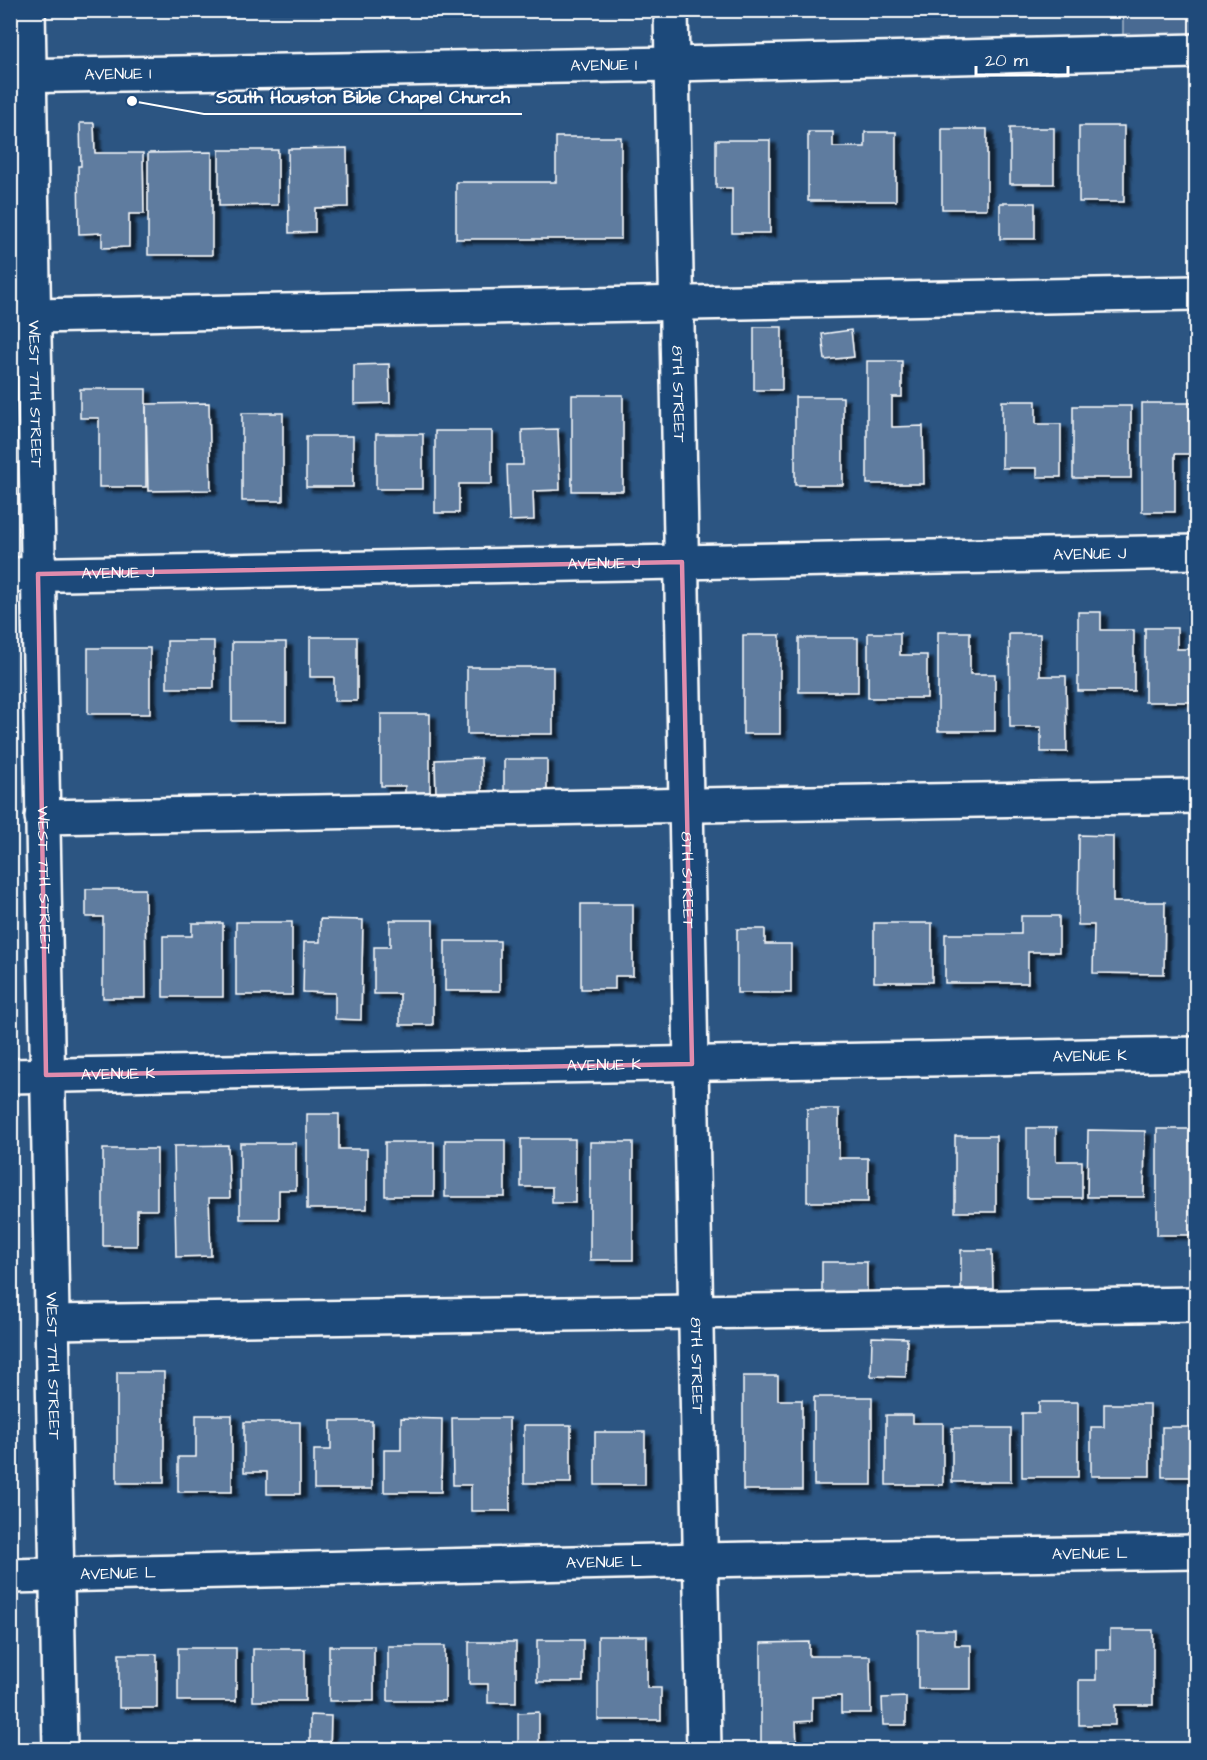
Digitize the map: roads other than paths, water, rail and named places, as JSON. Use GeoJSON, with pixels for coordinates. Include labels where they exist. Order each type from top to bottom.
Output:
{"type":"FeatureCollection","features":[{"type":"Feature","properties":{"kind":"street","name":"WEST 7TH STREET"},"geometry":{"type":"LineString","coordinates":[[28,10],[20,75],[34,316],[24,575],[42,816],[60,1749]]}},
{"type":"Feature","properties":{"kind":"street","name":"8TH STREET"},"geometry":{"type":"LineString","coordinates":[[671,10],[704,1749]]}},
{"type":"Feature","properties":{"kind":"street","name":"AVENUE I"},"geometry":{"type":"LineString","coordinates":[[20,75],[672,64],[1197,51]]}},
{"type":"Feature","properties":{"kind":"street"},"geometry":{"type":"LineString","coordinates":[[34,316],[1197,293]]}},
{"type":"Feature","properties":{"kind":"street","name":"AVENUE J"},"geometry":{"type":"LineString","coordinates":[[24,575],[1197,552]]}},
{"type":"Feature","properties":{"kind":"street"},"geometry":{"type":"LineString","coordinates":[[42,816],[1197,796]]}},
{"type":"Feature","properties":{"kind":"street","name":"AVENUE K"},"geometry":{"type":"LineString","coordinates":[[10,1076],[1197,1054]]}},
{"type":"Feature","properties":{"kind":"street"},"geometry":{"type":"LineString","coordinates":[[52,1322],[1197,1304]]}},
{"type":"Feature","properties":{"kind":"street","name":"AVENUE L"},"geometry":{"type":"LineString","coordinates":[[10,1576],[700,1560],[1197,1552]]}},
{"type":"Feature","properties":{"kind":"place","name":"South Houston Bible Chapel Church"},"geometry":{"type":"Point","coordinates":[132,101]}}]}
